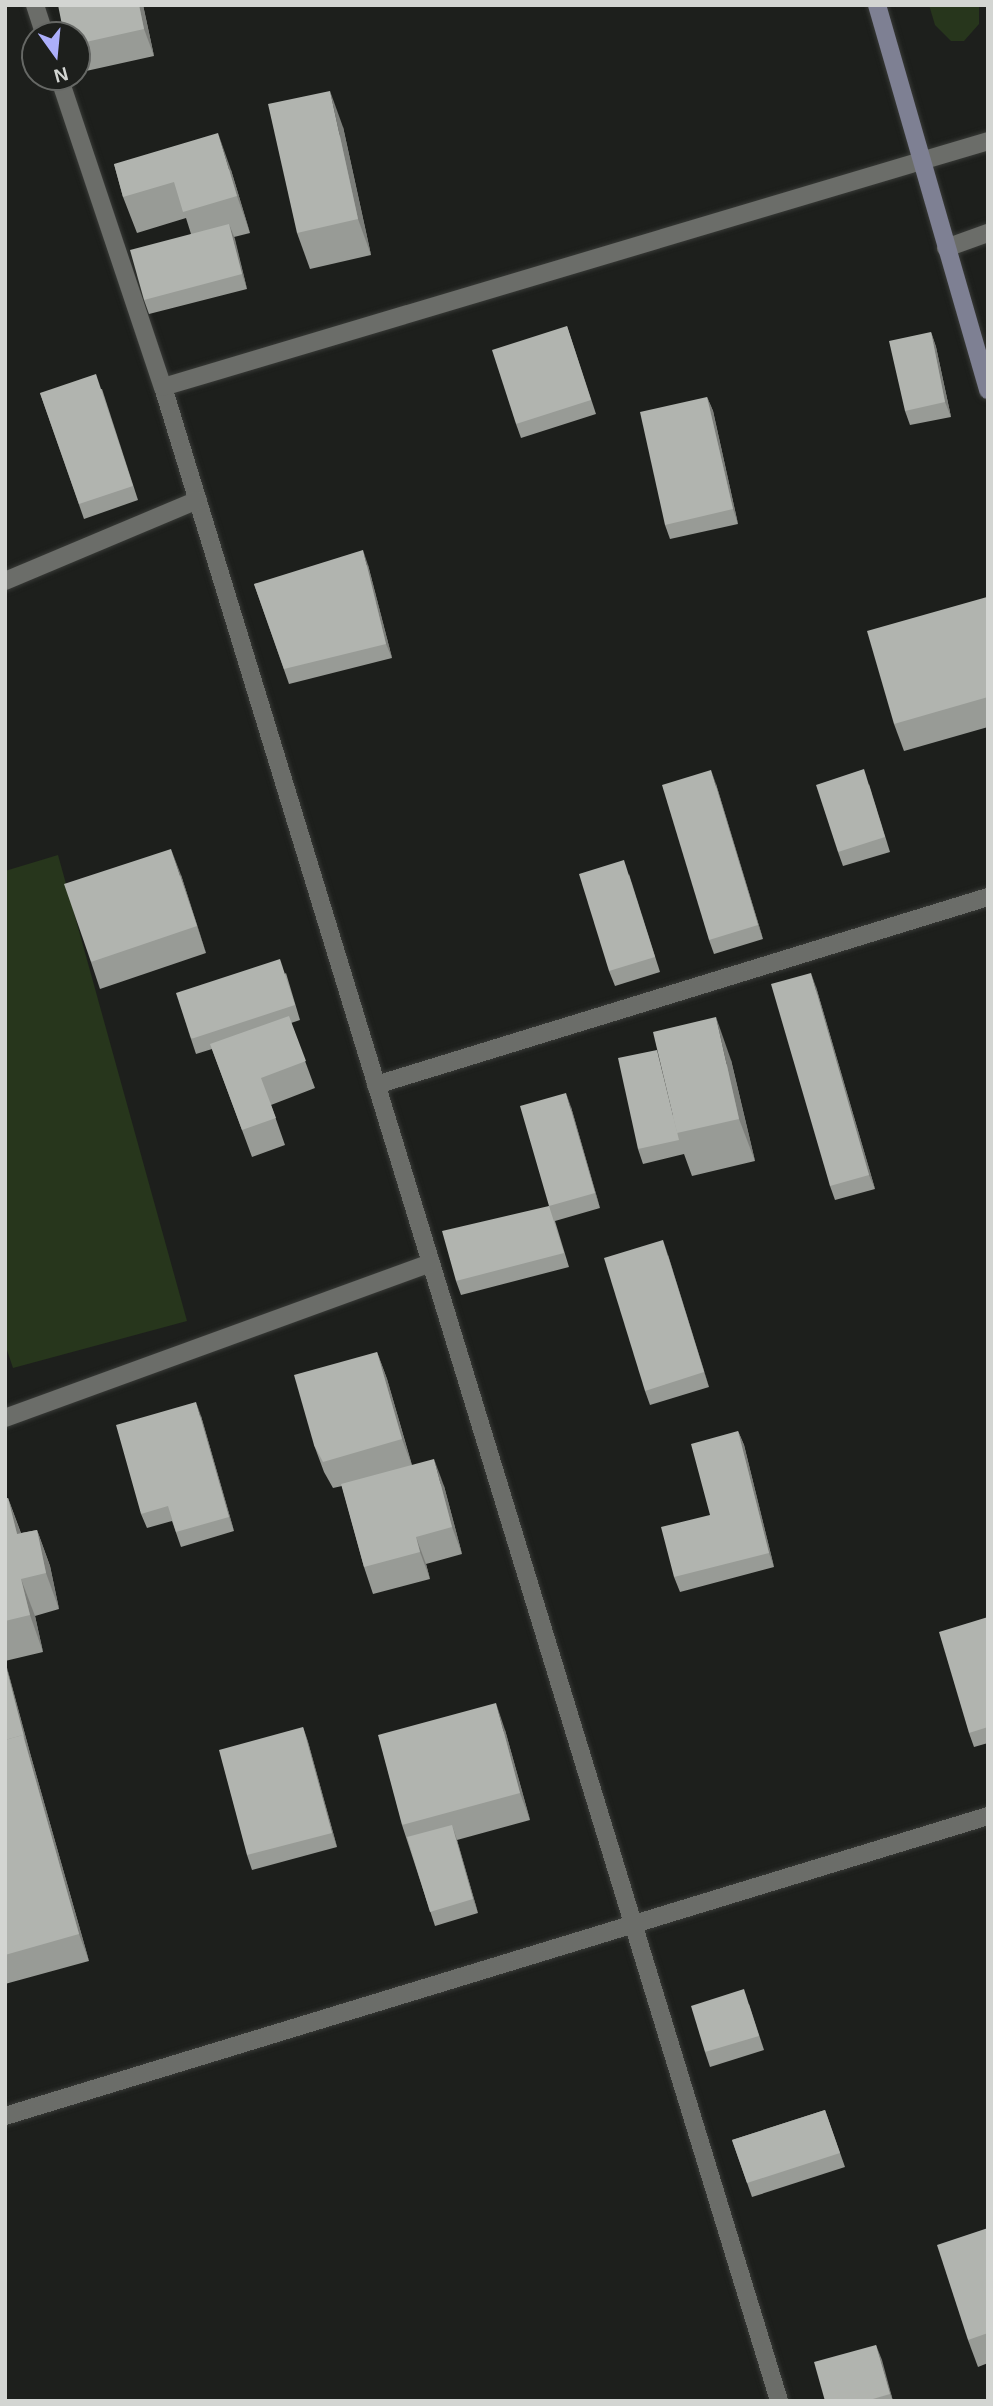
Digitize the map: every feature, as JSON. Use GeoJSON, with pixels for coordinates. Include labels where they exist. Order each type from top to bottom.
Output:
{"type":"FeatureCollection","features":[{"type":"Feature","properties":{"kind":"main road"},"geometry":{"type":"LineString","coordinates":[[877,5],[988,390]]}},
{"type":"Feature","properties":{"kind":"street"},"geometry":{"type":"LineString","coordinates":[[64,91],[198,500],[779,2401]]}},
{"type":"Feature","properties":{"kind":"street"},"geometry":{"type":"LineString","coordinates":[[163,387],[988,141]]}},
{"type":"Feature","properties":{"kind":"street"},"geometry":{"type":"LineString","coordinates":[[946,248],[988,233]]}},
{"type":"Feature","properties":{"kind":"street"},"geometry":{"type":"LineString","coordinates":[[5,581],[198,500]]}},
{"type":"Feature","properties":{"kind":"street"},"geometry":{"type":"LineString","coordinates":[[376,1085],[988,897]]}},
{"type":"Feature","properties":{"kind":"street"},"geometry":{"type":"LineString","coordinates":[[5,1418],[430,1263]]}},
{"type":"Feature","properties":{"kind":"street"},"geometry":{"type":"LineString","coordinates":[[5,2116],[988,1816]]}},
{"type":"Feature","properties":{"kind":"green space"},"geometry":{"type":"Polygon","coordinates":[[[929,5],[979,5],[979,24],[964,41],[951,41],[935,25],[929,5]]]}},
{"type":"Feature","properties":{"kind":"green space"},"geometry":{"type":"Polygon","coordinates":[[[58,855],[187,1321],[13,1368],[5,1344],[5,871],[58,855]]]}},
{"type":"Feature","properties":{"kind":"building"},"geometry":{"type":"Polygon","coordinates":[[[58,5],[139,5],[144,29],[91,41],[91,21],[61,21],[58,5]]]}},
{"type":"Feature","properties":{"kind":"building"},"geometry":{"type":"Polygon","coordinates":[[[330,91],[358,219],[297,233],[268,104],[330,91]]]}},
{"type":"Feature","properties":{"kind":"building"},"geometry":{"type":"Polygon","coordinates":[[[218,133],[237,196],[183,212],[174,182],[123,197],[114,164],[218,133]]]}},
{"type":"Feature","properties":{"kind":"building"},"geometry":{"type":"Polygon","coordinates":[[[229,224],[242,274],[144,300],[130,250],[229,224]]]}},
{"type":"Feature","properties":{"kind":"building"},"geometry":{"type":"Polygon","coordinates":[[[567,326],[591,400],[516,424],[492,350],[567,326]]]}},
{"type":"Feature","properties":{"kind":"building"},"geometry":{"type":"Polygon","coordinates":[[[931,332],[945,402],[905,411],[889,341],[931,332]]]}},
{"type":"Feature","properties":{"kind":"building"},"geometry":{"type":"Polygon","coordinates":[[[96,374],[133,486],[79,504],[40,393],[96,374]]]}},
{"type":"Feature","properties":{"kind":"building"},"geometry":{"type":"Polygon","coordinates":[[[707,397],[733,509],[665,525],[640,412],[707,397]]]}},
{"type":"Feature","properties":{"kind":"building"},"geometry":{"type":"Polygon","coordinates":[[[363,550],[386,644],[284,669],[254,584],[363,550]]]}},
{"type":"Feature","properties":{"kind":"building"},"geometry":{"type":"Polygon","coordinates":[[[987,597],[988,697],[894,724],[867,631],[987,597]]]}},
{"type":"Feature","properties":{"kind":"building"},"geometry":{"type":"Polygon","coordinates":[[[864,769],[885,837],[838,852],[816,785],[864,769]]]}},
{"type":"Feature","properties":{"kind":"building"},"geometry":{"type":"Polygon","coordinates":[[[711,770],[758,925],[709,940],[662,785],[711,770]]]}},
{"type":"Feature","properties":{"kind":"building"},"geometry":{"type":"Polygon","coordinates":[[[171,849],[197,926],[91,962],[64,884],[171,849]]]}},
{"type":"Feature","properties":{"kind":"building"},"geometry":{"type":"Polygon","coordinates":[[[624,860],[655,957],[609,971],[579,874],[624,860]]]}},
{"type":"Feature","properties":{"kind":"building"},"geometry":{"type":"Polygon","coordinates":[[[280,959],[295,1005],[191,1039],[176,993],[280,959]]]}},
{"type":"Feature","properties":{"kind":"building"},"geometry":{"type":"Polygon","coordinates":[[[811,973],[869,1175],[830,1186],[771,984],[811,973]]]}},
{"type":"Feature","properties":{"kind":"building"},"geometry":{"type":"Polygon","coordinates":[[[289,1016],[306,1061],[261,1078],[276,1118],[242,1130],[210,1044],[289,1016]]]}},
{"type":"Feature","properties":{"kind":"building"},"geometry":{"type":"Polygon","coordinates":[[[716,1017],[739,1119],[677,1133],[653,1032],[716,1017]]]}},
{"type":"Feature","properties":{"kind":"building"},"geometry":{"type":"Polygon","coordinates":[[[657,1050],[679,1140],[638,1149],[618,1058],[657,1050]]]}},
{"type":"Feature","properties":{"kind":"building"},"geometry":{"type":"Polygon","coordinates":[[[566,1093],[595,1193],[549,1206],[520,1106],[566,1093]]]}},
{"type":"Feature","properties":{"kind":"building"},"geometry":{"type":"Polygon","coordinates":[[[549,1206],[564,1253],[456,1281],[442,1231],[549,1206]]]}},
{"type":"Feature","properties":{"kind":"building"},"geometry":{"type":"Polygon","coordinates":[[[663,1240],[704,1372],[645,1391],[604,1258],[663,1240]]]}},
{"type":"Feature","properties":{"kind":"building"},"geometry":{"type":"Polygon","coordinates":[[[377,1352],[402,1439],[323,1462],[314,1445],[294,1375],[377,1352]]]}},
{"type":"Feature","properties":{"kind":"building"},"geometry":{"type":"Polygon","coordinates":[[[196,1402],[229,1517],[176,1532],[168,1506],[141,1514],[116,1425],[196,1402]]]}},
{"type":"Feature","properties":{"kind":"building"},"geometry":{"type":"Polygon","coordinates":[[[738,1431],[769,1553],[674,1577],[661,1527],[710,1515],[691,1444],[738,1431]]]}},
{"type":"Feature","properties":{"kind":"building"},"geometry":{"type":"Polygon","coordinates":[[[434,1459],[452,1527],[416,1537],[420,1552],[364,1567],[341,1484],[434,1459]]]}},
{"type":"Feature","properties":{"kind":"building"},"geometry":{"type":"Polygon","coordinates":[[[8,1498],[17,1534],[37,1530],[46,1573],[21,1579],[30,1615],[5,1621],[5,1499],[8,1498]]]}},
{"type":"Feature","properties":{"kind":"building"},"geometry":{"type":"Polygon","coordinates":[[[988,1617],[988,1727],[969,1733],[939,1632],[988,1617]]]}},
{"type":"Feature","properties":{"kind":"building"},"geometry":{"type":"Polygon","coordinates":[[[5,1664],[25,1740],[23,1735],[5,1740],[5,1664]]]}},
{"type":"Feature","properties":{"kind":"building"},"geometry":{"type":"Polygon","coordinates":[[[496,1703],[520,1793],[402,1825],[378,1735],[496,1703]]]}},
{"type":"Feature","properties":{"kind":"building"},"geometry":{"type":"Polygon","coordinates":[[[303,1727],[332,1833],[247,1855],[219,1750],[303,1727]]]}},
{"type":"Feature","properties":{"kind":"building"},"geometry":{"type":"Polygon","coordinates":[[[23,1735],[79,1934],[5,1955],[5,1740],[23,1735]]]}},
{"type":"Feature","properties":{"kind":"building"},"geometry":{"type":"Polygon","coordinates":[[[452,1825],[473,1899],[430,1912],[407,1837],[452,1825]]]}},
{"type":"Feature","properties":{"kind":"building"},"geometry":{"type":"Polygon","coordinates":[[[744,1989],[759,2036],[705,2052],[691,2006],[744,1989]]]}},
{"type":"Feature","properties":{"kind":"building"},"geometry":{"type":"Polygon","coordinates":[[[825,2110],[840,2153],[747,2183],[732,2140],[825,2110]]]}},
{"type":"Feature","properties":{"kind":"building"},"geometry":{"type":"Polygon","coordinates":[[[988,2228],[988,2333],[968,2340],[937,2245],[988,2228]]]}},
{"type":"Feature","properties":{"kind":"building"},"geometry":{"type":"Polygon","coordinates":[[[876,2345],[890,2394],[866,2401],[825,2401],[814,2362],[876,2345]]]}}]}
